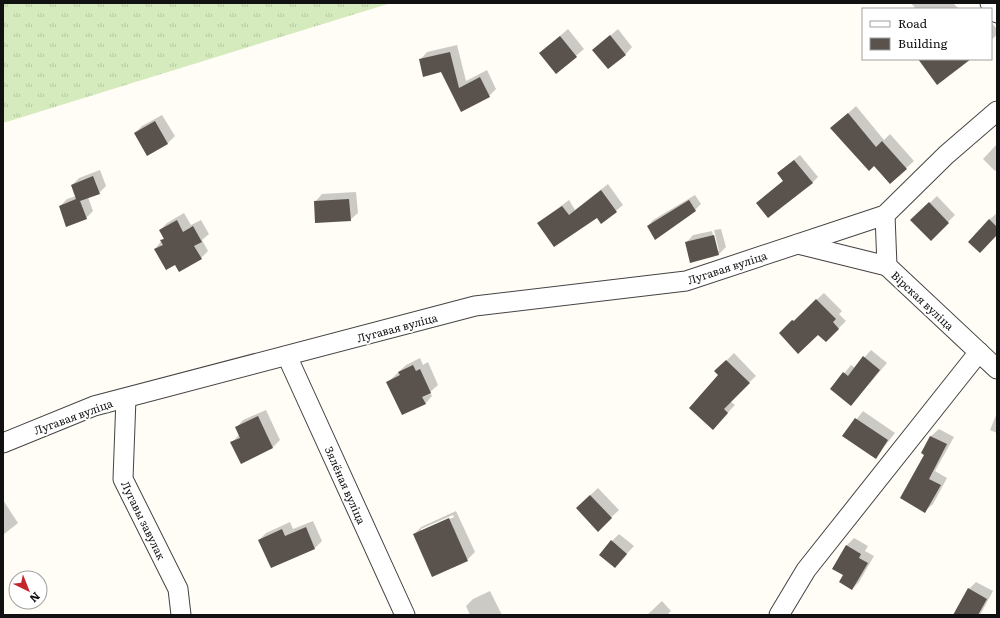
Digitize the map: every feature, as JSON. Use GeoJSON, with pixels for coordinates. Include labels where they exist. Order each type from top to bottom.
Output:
{"type":"FeatureCollection","features":[{"type":"Feature","properties":{"kind":"street"},"geometry":{"type":"LineString","coordinates":[[990,3],[997,13]]}},
{"type":"Feature","properties":{"kind":"street","name":"Лугавая вуліца"},"geometry":{"type":"LineString","coordinates":[[3,443],[94,406],[475,306],[686,281],[885,215],[946,155],[997,111]]}},
{"type":"Feature","properties":{"kind":"street","name":"Вірская вуліца"},"geometry":{"type":"LineString","coordinates":[[885,215],[887,266],[997,369]]}},
{"type":"Feature","properties":{"kind":"street"},"geometry":{"type":"LineString","coordinates":[[798,244],[887,266]]}},
{"type":"Feature","properties":{"kind":"street"},"geometry":{"type":"LineString","coordinates":[[779,615],[806,570],[979,352]]}},
{"type":"Feature","properties":{"kind":"street","name":"Зялёная вуліца"},"geometry":{"type":"LineString","coordinates":[[287,356],[405,615]]}},
{"type":"Feature","properties":{"kind":"street","name":"Лугавы завулак"},"geometry":{"type":"LineString","coordinates":[[126,398],[123,480],[178,589],[181,615]]}},
{"type":"Feature","properties":{"kind":"green space"},"geometry":{"type":"Polygon","coordinates":[[[3,3],[391,3],[3,123],[3,3]]]}},
{"type":"Feature","properties":{"kind":"building"},"geometry":{"type":"Polygon","coordinates":[[[610,35],[626,55],[608,69],[592,50],[610,35]]]}},
{"type":"Feature","properties":{"kind":"building"},"geometry":{"type":"Polygon","coordinates":[[[560,36],[577,57],[556,74],[539,53],[560,36]]]}},
{"type":"Feature","properties":{"kind":"building"},"geometry":{"type":"Polygon","coordinates":[[[450,52],[459,88],[480,77],[490,97],[461,112],[441,72],[423,77],[419,59],[450,52]]]}},
{"type":"Feature","properties":{"kind":"building"},"geometry":{"type":"Polygon","coordinates":[[[919,60],[970,60],[937,85],[919,60]]]}},
{"type":"Feature","properties":{"kind":"building"},"geometry":{"type":"Polygon","coordinates":[[[848,113],[876,147],[882,141],[907,169],[890,184],[874,166],[869,171],[830,128],[848,113]]]}},
{"type":"Feature","properties":{"kind":"building"},"geometry":{"type":"Polygon","coordinates":[[[155,121],[168,144],[147,156],[134,133],[155,121]]]}},
{"type":"Feature","properties":{"kind":"building"},"geometry":{"type":"Polygon","coordinates":[[[794,160],[813,183],[768,218],[756,203],[783,181],[777,173],[794,160]]]}},
{"type":"Feature","properties":{"kind":"building"},"geometry":{"type":"Polygon","coordinates":[[[93,176],[100,194],[80,201],[87,219],[66,227],[59,206],[76,199],[71,185],[93,176]]]}},
{"type":"Feature","properties":{"kind":"building"},"geometry":{"type":"Polygon","coordinates":[[[601,190],[617,212],[601,224],[597,218],[554,247],[537,223],[562,206],[569,215],[601,190]]]}},
{"type":"Feature","properties":{"kind":"building"},"geometry":{"type":"Polygon","coordinates":[[[349,199],[351,221],[315,223],[314,201],[349,199]]]}},
{"type":"Feature","properties":{"kind":"building"},"geometry":{"type":"Polygon","coordinates":[[[689,200],[696,211],[655,240],[647,226],[689,200]]]}},
{"type":"Feature","properties":{"kind":"building"},"geometry":{"type":"Polygon","coordinates":[[[929,202],[949,223],[931,241],[910,220],[929,202]]]}},
{"type":"Feature","properties":{"kind":"building"},"geometry":{"type":"Polygon","coordinates":[[[989,219],[997,227],[997,235],[980,253],[968,242],[989,219]]]}},
{"type":"Feature","properties":{"kind":"building"},"geometry":{"type":"Polygon","coordinates":[[[177,220],[183,232],[193,226],[202,242],[194,246],[202,259],[179,272],[175,265],[166,270],[154,249],[163,245],[160,240],[164,239],[159,230],[177,220]]]}},
{"type":"Feature","properties":{"kind":"building"},"geometry":{"type":"Polygon","coordinates":[[[714,235],[719,255],[690,263],[685,242],[714,235]]]}},
{"type":"Feature","properties":{"kind":"building"},"geometry":{"type":"Polygon","coordinates":[[[816,299],[836,319],[833,322],[839,329],[826,342],[818,335],[798,354],[779,333],[792,320],[794,321],[816,299]]]}},
{"type":"Feature","properties":{"kind":"building"},"geometry":{"type":"Polygon","coordinates":[[[863,356],[880,370],[851,406],[830,389],[843,372],[848,376],[863,356]]]}},
{"type":"Feature","properties":{"kind":"building"},"geometry":{"type":"Polygon","coordinates":[[[726,360],[750,383],[724,409],[728,413],[713,430],[689,408],[718,375],[714,371],[726,360]]]}},
{"type":"Feature","properties":{"kind":"building"},"geometry":{"type":"Polygon","coordinates":[[[413,365],[416,371],[420,369],[431,393],[422,397],[426,404],[402,415],[386,382],[400,375],[398,372],[413,365]]]}},
{"type":"Feature","properties":{"kind":"building"},"geometry":{"type":"Polygon","coordinates":[[[258,416],[273,448],[241,464],[230,442],[240,438],[235,427],[258,416]]]}},
{"type":"Feature","properties":{"kind":"building"},"geometry":{"type":"Polygon","coordinates":[[[855,418],[888,440],[876,459],[842,436],[855,418]]]}},
{"type":"Feature","properties":{"kind":"building"},"geometry":{"type":"Polygon","coordinates":[[[930,436],[947,444],[929,479],[941,485],[925,513],[900,498],[924,455],[921,453],[930,436]]]}},
{"type":"Feature","properties":{"kind":"building"},"geometry":{"type":"Polygon","coordinates":[[[590,495],[612,518],[598,532],[576,508],[590,495]]]}},
{"type":"Feature","properties":{"kind":"building"},"geometry":{"type":"Polygon","coordinates":[[[449,518],[468,561],[432,577],[413,534],[449,518]]]}},
{"type":"Feature","properties":{"kind":"building"},"geometry":{"type":"Polygon","coordinates":[[[306,527],[315,549],[271,568],[258,540],[282,529],[285,536],[306,527]]]}},
{"type":"Feature","properties":{"kind":"building"},"geometry":{"type":"Polygon","coordinates":[[[611,540],[627,554],[615,568],[599,555],[611,540]]]}},
{"type":"Feature","properties":{"kind":"building"},"geometry":{"type":"Polygon","coordinates":[[[846,545],[861,554],[859,558],[868,563],[852,590],[839,582],[843,575],[832,569],[846,545]]]}},
{"type":"Feature","properties":{"kind":"building"},"geometry":{"type":"Polygon","coordinates":[[[968,588],[987,599],[978,615],[953,615],[968,588]]]}}]}
